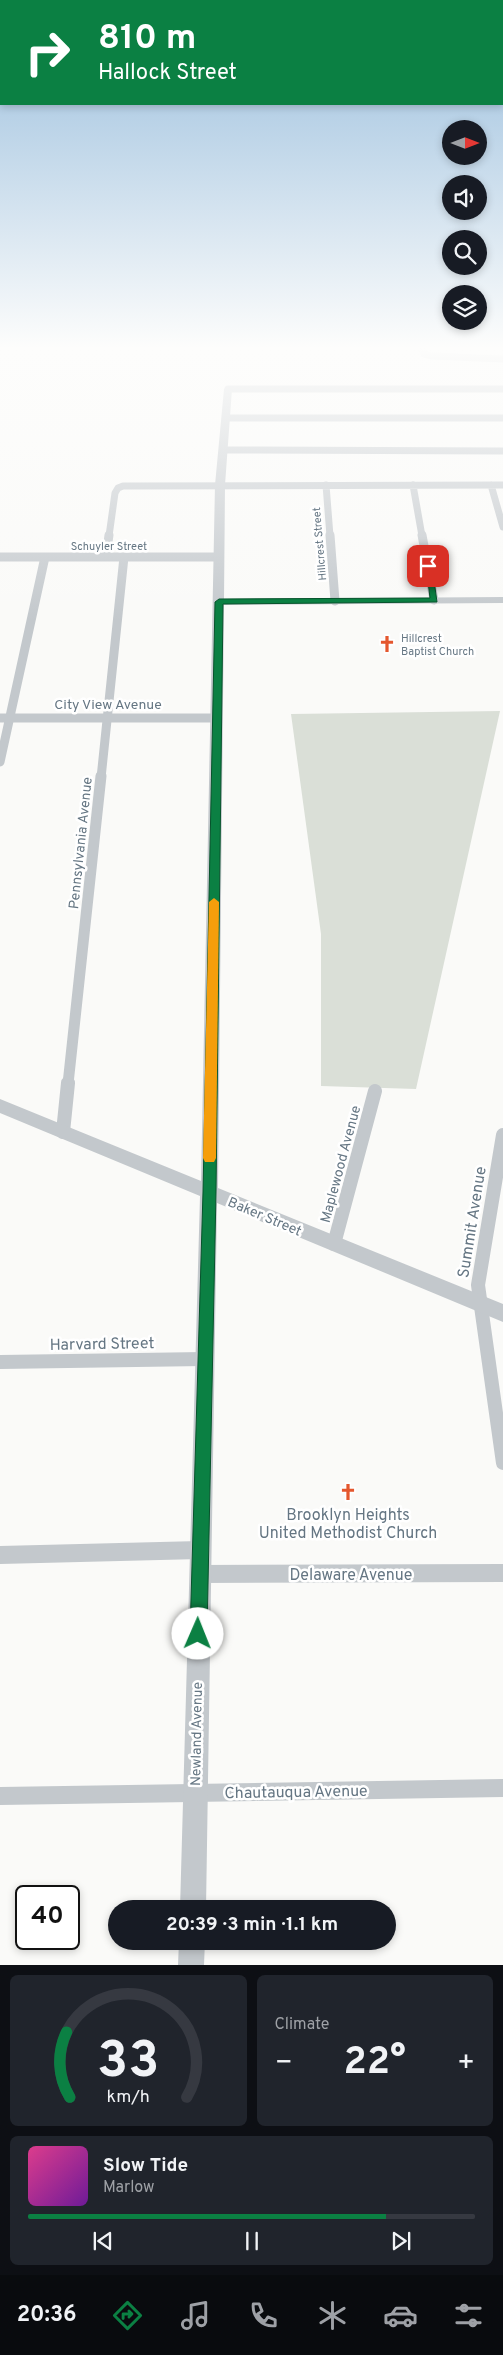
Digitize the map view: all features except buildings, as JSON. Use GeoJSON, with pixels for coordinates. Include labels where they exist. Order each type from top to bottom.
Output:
{"type":"FeatureCollection","features":[{"type":"Feature","properties":{"kind":"street","name":"Newland Avenue"},"geometry":{"type":"LineString","coordinates":[[193,1900],[209,1192],[220,485],[224,438]]}},
{"type":"Feature","properties":{"kind":"street"},"geometry":{"type":"LineString","coordinates":[[223,450],[503,451]]}},
{"type":"Feature","properties":{"kind":"street"},"geometry":{"type":"LineString","coordinates":[[106,557],[115,493],[118,488],[133,485],[503,485]]}},
{"type":"Feature","properties":{"kind":"street","name":"Hillcrest Street"},"geometry":{"type":"LineString","coordinates":[[326,485],[335,601]]}},
{"type":"Feature","properties":{"kind":"street"},"geometry":{"type":"LineString","coordinates":[[413,485],[434,600]]}},
{"type":"Feature","properties":{"kind":"street"},"geometry":{"type":"LineString","coordinates":[[491,485],[503,527]]}},
{"type":"Feature","properties":{"kind":"street","name":"Schuyler Street"},"geometry":{"type":"LineString","coordinates":[[0,557],[219,557]]}},
{"type":"Feature","properties":{"kind":"street"},"geometry":{"type":"LineString","coordinates":[[0,762],[5,718],[45,557]]}},
{"type":"Feature","properties":{"kind":"street","name":"Pennsylvania Avenue"},"geometry":{"type":"LineString","coordinates":[[63,1132],[124,557]]}},
{"type":"Feature","properties":{"kind":"street"},"geometry":{"type":"LineString","coordinates":[[219,602],[503,600]]}},
{"type":"Feature","properties":{"kind":"street","name":"City View Avenue"},"geometry":{"type":"LineString","coordinates":[[5,718],[217,718]]}},
{"type":"Feature","properties":{"kind":"street","name":"Maplewood Avenue"},"geometry":{"type":"LineString","coordinates":[[334,1244],[375,1091]]}},
{"type":"Feature","properties":{"kind":"street","name":"Baker Street"},"geometry":{"type":"LineString","coordinates":[[0,1106],[503,1313]]}},
{"type":"Feature","properties":{"kind":"street","name":"Summit Avenue"},"geometry":{"type":"LineString","coordinates":[[503,1135],[478,1285],[503,1463]]}},
{"type":"Feature","properties":{"kind":"street","name":"Harvard Street"},"geometry":{"type":"LineString","coordinates":[[0,1362],[204,1359]]}},
{"type":"Feature","properties":{"kind":"street"},"geometry":{"type":"LineString","coordinates":[[0,1555],[200,1550]]}},
{"type":"Feature","properties":{"kind":"street","name":"Delaware Avenue"},"geometry":{"type":"LineString","coordinates":[[200,1574],[503,1573]]}},
{"type":"Feature","properties":{"kind":"street","name":"Chautauqua Avenue"},"geometry":{"type":"LineString","coordinates":[[0,1796],[503,1788]]}},
{"type":"Feature","properties":{"kind":"street"},"geometry":{"type":"LineString","coordinates":[[191,1965],[192,1950]]}},
{"type":"Feature","properties":{"kind":"shaded area"},"geometry":{"type":"Polygon","coordinates":[[[500,711],[416,1089],[321,1086],[321,934],[291,714],[500,711]]]}},
{"type":"Feature","properties":{"kind":"slow traffic"},"geometry":{"type":"LineString","coordinates":[[210,1158],[214,902]]}},
{"type":"Feature","properties":{"kind":"place","name":"Hillcrest Baptist Church"},"geometry":{"type":"Point","coordinates":[387,644]}},
{"type":"Feature","properties":{"kind":"place","name":"Brooklyn Heights United Methodist Church"},"geometry":{"type":"Point","coordinates":[348,1492]}},
{"type":"Feature","properties":{"kind":"route"},"geometry":{"type":"LineString","coordinates":[[198,1634],[209,1192],[219,602],[434,600],[428,566]]}}]}
